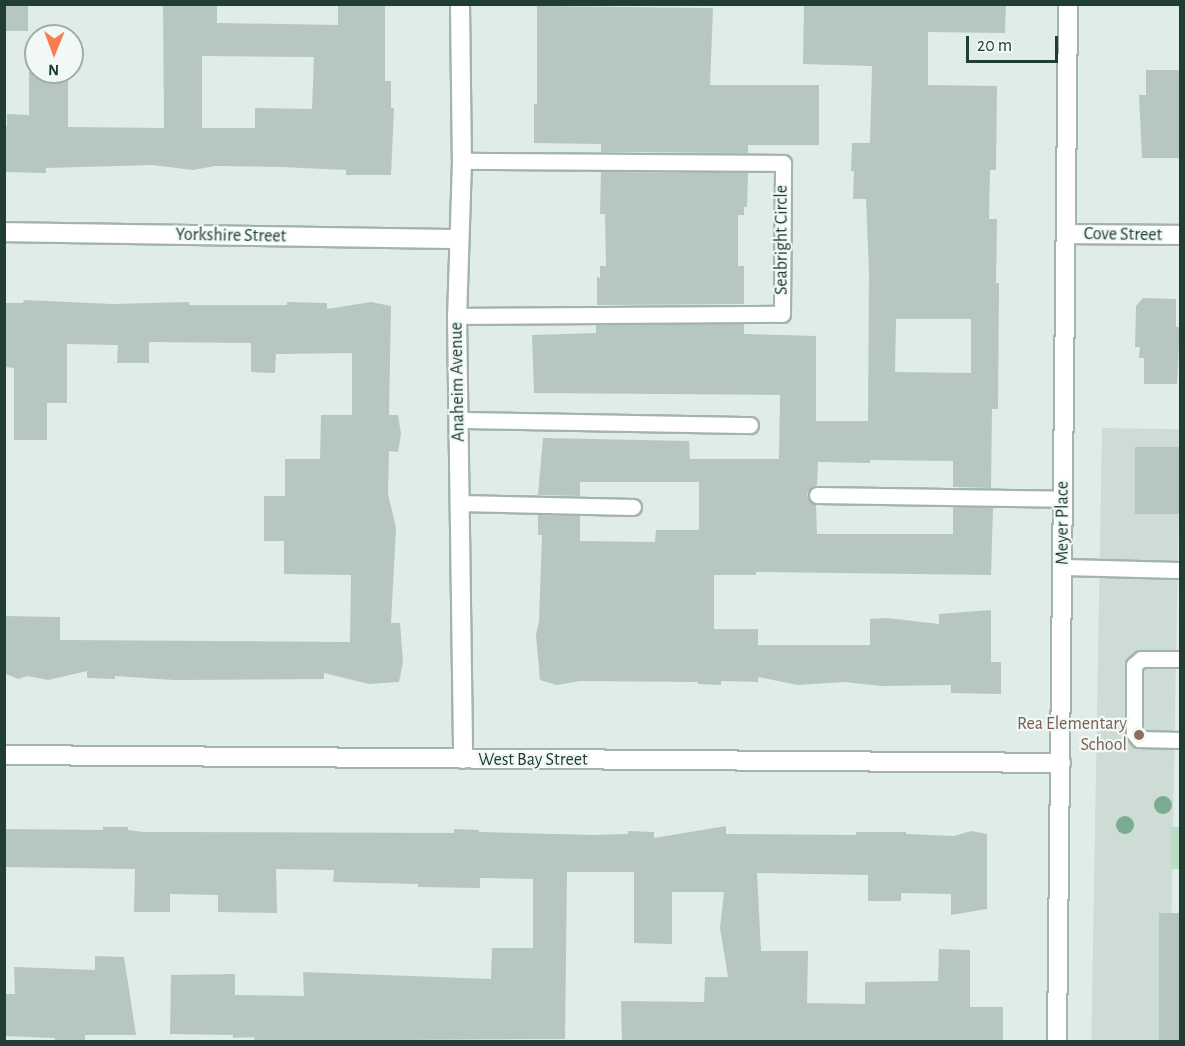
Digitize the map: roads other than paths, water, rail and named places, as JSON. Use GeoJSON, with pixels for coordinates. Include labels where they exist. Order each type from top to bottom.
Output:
{"type":"FeatureCollection","features":[{"type":"Feature","properties":{"kind":"street","name":"Anaheim Avenue"},"geometry":{"type":"LineString","coordinates":[[460,4],[462,161],[458,239],[458,316],[463,759]]}},
{"type":"Feature","properties":{"kind":"street","name":"Meyer Place"},"geometry":{"type":"LineString","coordinates":[[1057,1041],[1068,4]]}},
{"type":"Feature","properties":{"kind":"street","name":"Yorkshire Street"},"geometry":{"type":"LineString","coordinates":[[4,232],[458,239]]}},
{"type":"Feature","properties":{"kind":"street","name":"Cove Street"},"geometry":{"type":"LineString","coordinates":[[1066,234],[1180,235]]}},
{"type":"Feature","properties":{"kind":"street","name":"West Bay Street"},"geometry":{"type":"LineString","coordinates":[[4,755],[1061,763]]}},
{"type":"Feature","properties":{"kind":"lane","name":"Seabright Circle"},"geometry":{"type":"LineString","coordinates":[[458,316],[782,314],[783,163],[462,161]]}},
{"type":"Feature","properties":{"kind":"lane"},"geometry":{"type":"LineString","coordinates":[[459,420],[750,425]]}},
{"type":"Feature","properties":{"kind":"lane"},"geometry":{"type":"LineString","coordinates":[[817,495],[1063,499]]}},
{"type":"Feature","properties":{"kind":"lane"},"geometry":{"type":"LineString","coordinates":[[460,503],[633,507]]}},
{"type":"Feature","properties":{"kind":"lane"},"geometry":{"type":"LineString","coordinates":[[1063,567],[1180,570]]}},
{"type":"Feature","properties":{"kind":"lane"},"geometry":{"type":"LineString","coordinates":[[1180,659],[1141,659],[1134,665],[1134,733],[1139,739],[1180,740]]}},
{"type":"Feature","properties":{"kind":"place","name":"Rea Elementary School"},"geometry":{"type":"Point","coordinates":[1139,735]}}]}
